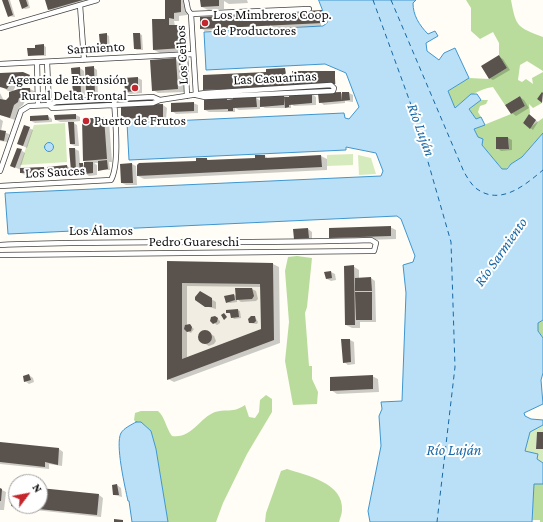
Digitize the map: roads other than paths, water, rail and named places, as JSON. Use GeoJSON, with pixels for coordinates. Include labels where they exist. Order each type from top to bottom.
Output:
{"type":"FeatureCollection","features":[{"type":"Feature","properties":{"kind":"street"},"geometry":{"type":"LineString","coordinates":[[0,28],[97,0]]}},
{"type":"Feature","properties":{"kind":"street","name":"Los Ceibos"},"geometry":{"type":"LineString","coordinates":[[186,0],[188,10],[191,14],[196,95]]}},
{"type":"Feature","properties":{"kind":"street"},"geometry":{"type":"LineString","coordinates":[[80,5],[84,60]]}},
{"type":"Feature","properties":{"kind":"street"},"geometry":{"type":"LineString","coordinates":[[191,14],[309,9]]}},
{"type":"Feature","properties":{"kind":"street"},"geometry":{"type":"LineString","coordinates":[[185,54],[187,96]]}},
{"type":"Feature","properties":{"kind":"street","name":"Sarmiento"},"geometry":{"type":"LineString","coordinates":[[0,64],[193,54]]}},
{"type":"Feature","properties":{"kind":"street"},"geometry":{"type":"LineString","coordinates":[[37,62],[38,105]]}},
{"type":"Feature","properties":{"kind":"street"},"geometry":{"type":"LineString","coordinates":[[47,62],[49,105]]}},
{"type":"Feature","properties":{"kind":"street","name":"Las Casuarinas"},"geometry":{"type":"LineString","coordinates":[[0,171],[18,120],[24,108],[38,105],[49,105],[52,108],[114,102],[153,103],[160,100],[205,93],[331,85],[334,88],[333,91],[258,95],[204,97],[196,95]]}},
{"type":"Feature","properties":{"kind":"street","name":"Los Sauces"},"geometry":{"type":"LineString","coordinates":[[0,186],[111,180],[114,174],[114,102]]}},
{"type":"Feature","properties":{"kind":"street","name":"Los Álamos"},"geometry":{"type":"LineString","coordinates":[[0,245],[127,242],[311,242],[371,240]]}},
{"type":"Feature","properties":{"kind":"street","name":"Pedro Guareschi"},"geometry":{"type":"LineString","coordinates":[[0,255],[374,250],[376,243],[371,240]]}},
{"type":"Feature","properties":{"kind":"street"},"geometry":{"type":"LineString","coordinates":[[127,242],[128,253]]}},
{"type":"Feature","properties":{"kind":"street"},"geometry":{"type":"LineString","coordinates":[[311,242],[312,252]]}},
{"type":"Feature","properties":{"kind":"street"},"geometry":{"type":"LineString","coordinates":[[0,245],[0,255]]}},
{"type":"Feature","properties":{"kind":"water","name":"Río Luján"},"geometry":{"type":"Polygon","coordinates":[[[319,0],[416,0],[413,3],[413,7],[415,16],[419,23],[428,34],[435,31],[438,36],[426,43],[427,51],[439,60],[444,53],[455,48],[469,78],[448,91],[455,108],[471,94],[477,94],[481,100],[469,109],[476,119],[481,117],[485,125],[474,129],[478,137],[483,139],[482,145],[502,169],[507,169],[511,164],[522,157],[543,133],[543,320],[538,323],[538,331],[543,338],[543,373],[541,380],[543,404],[524,413],[525,416],[531,419],[543,420],[543,425],[530,432],[525,451],[538,454],[537,459],[543,463],[543,484],[534,484],[532,522],[370,522],[368,511],[381,446],[379,416],[382,409],[381,402],[402,401],[406,293],[403,265],[413,262],[415,256],[401,219],[397,216],[8,234],[5,193],[381,176],[383,171],[376,153],[346,147],[346,150],[129,160],[127,123],[344,113],[345,118],[349,119],[359,107],[346,73],[325,64],[206,70],[204,32],[323,26],[327,23],[319,0]]]}},
{"type":"Feature","properties":{"kind":"water"},"geometry":{"type":"Polygon","coordinates":[[[49,142],[54,147],[49,152],[44,147],[49,142]]]}},
{"type":"Feature","properties":{"kind":"water"},"geometry":{"type":"Polygon","coordinates":[[[136,422],[141,422],[151,431],[156,449],[168,522],[132,522],[121,466],[119,439],[122,431],[136,422]]]}},
{"type":"Feature","properties":{"kind":"place","name":"Los Mimbreros Coop. de Productores"},"geometry":{"type":"Point","coordinates":[205,23]}},
{"type":"Feature","properties":{"kind":"place","name":"Agencia de Extensión Rural Delta Frontal"},"geometry":{"type":"Point","coordinates":[135,88]}},
{"type":"Feature","properties":{"kind":"place","name":"Puerto de Frutos"},"geometry":{"type":"Point","coordinates":[86,121]}},
{"type":"Feature","properties":{"kind":"water label","name":"Río Sarmiento"},"geometry":{"type":"Point","coordinates":[501,252]}}]}
